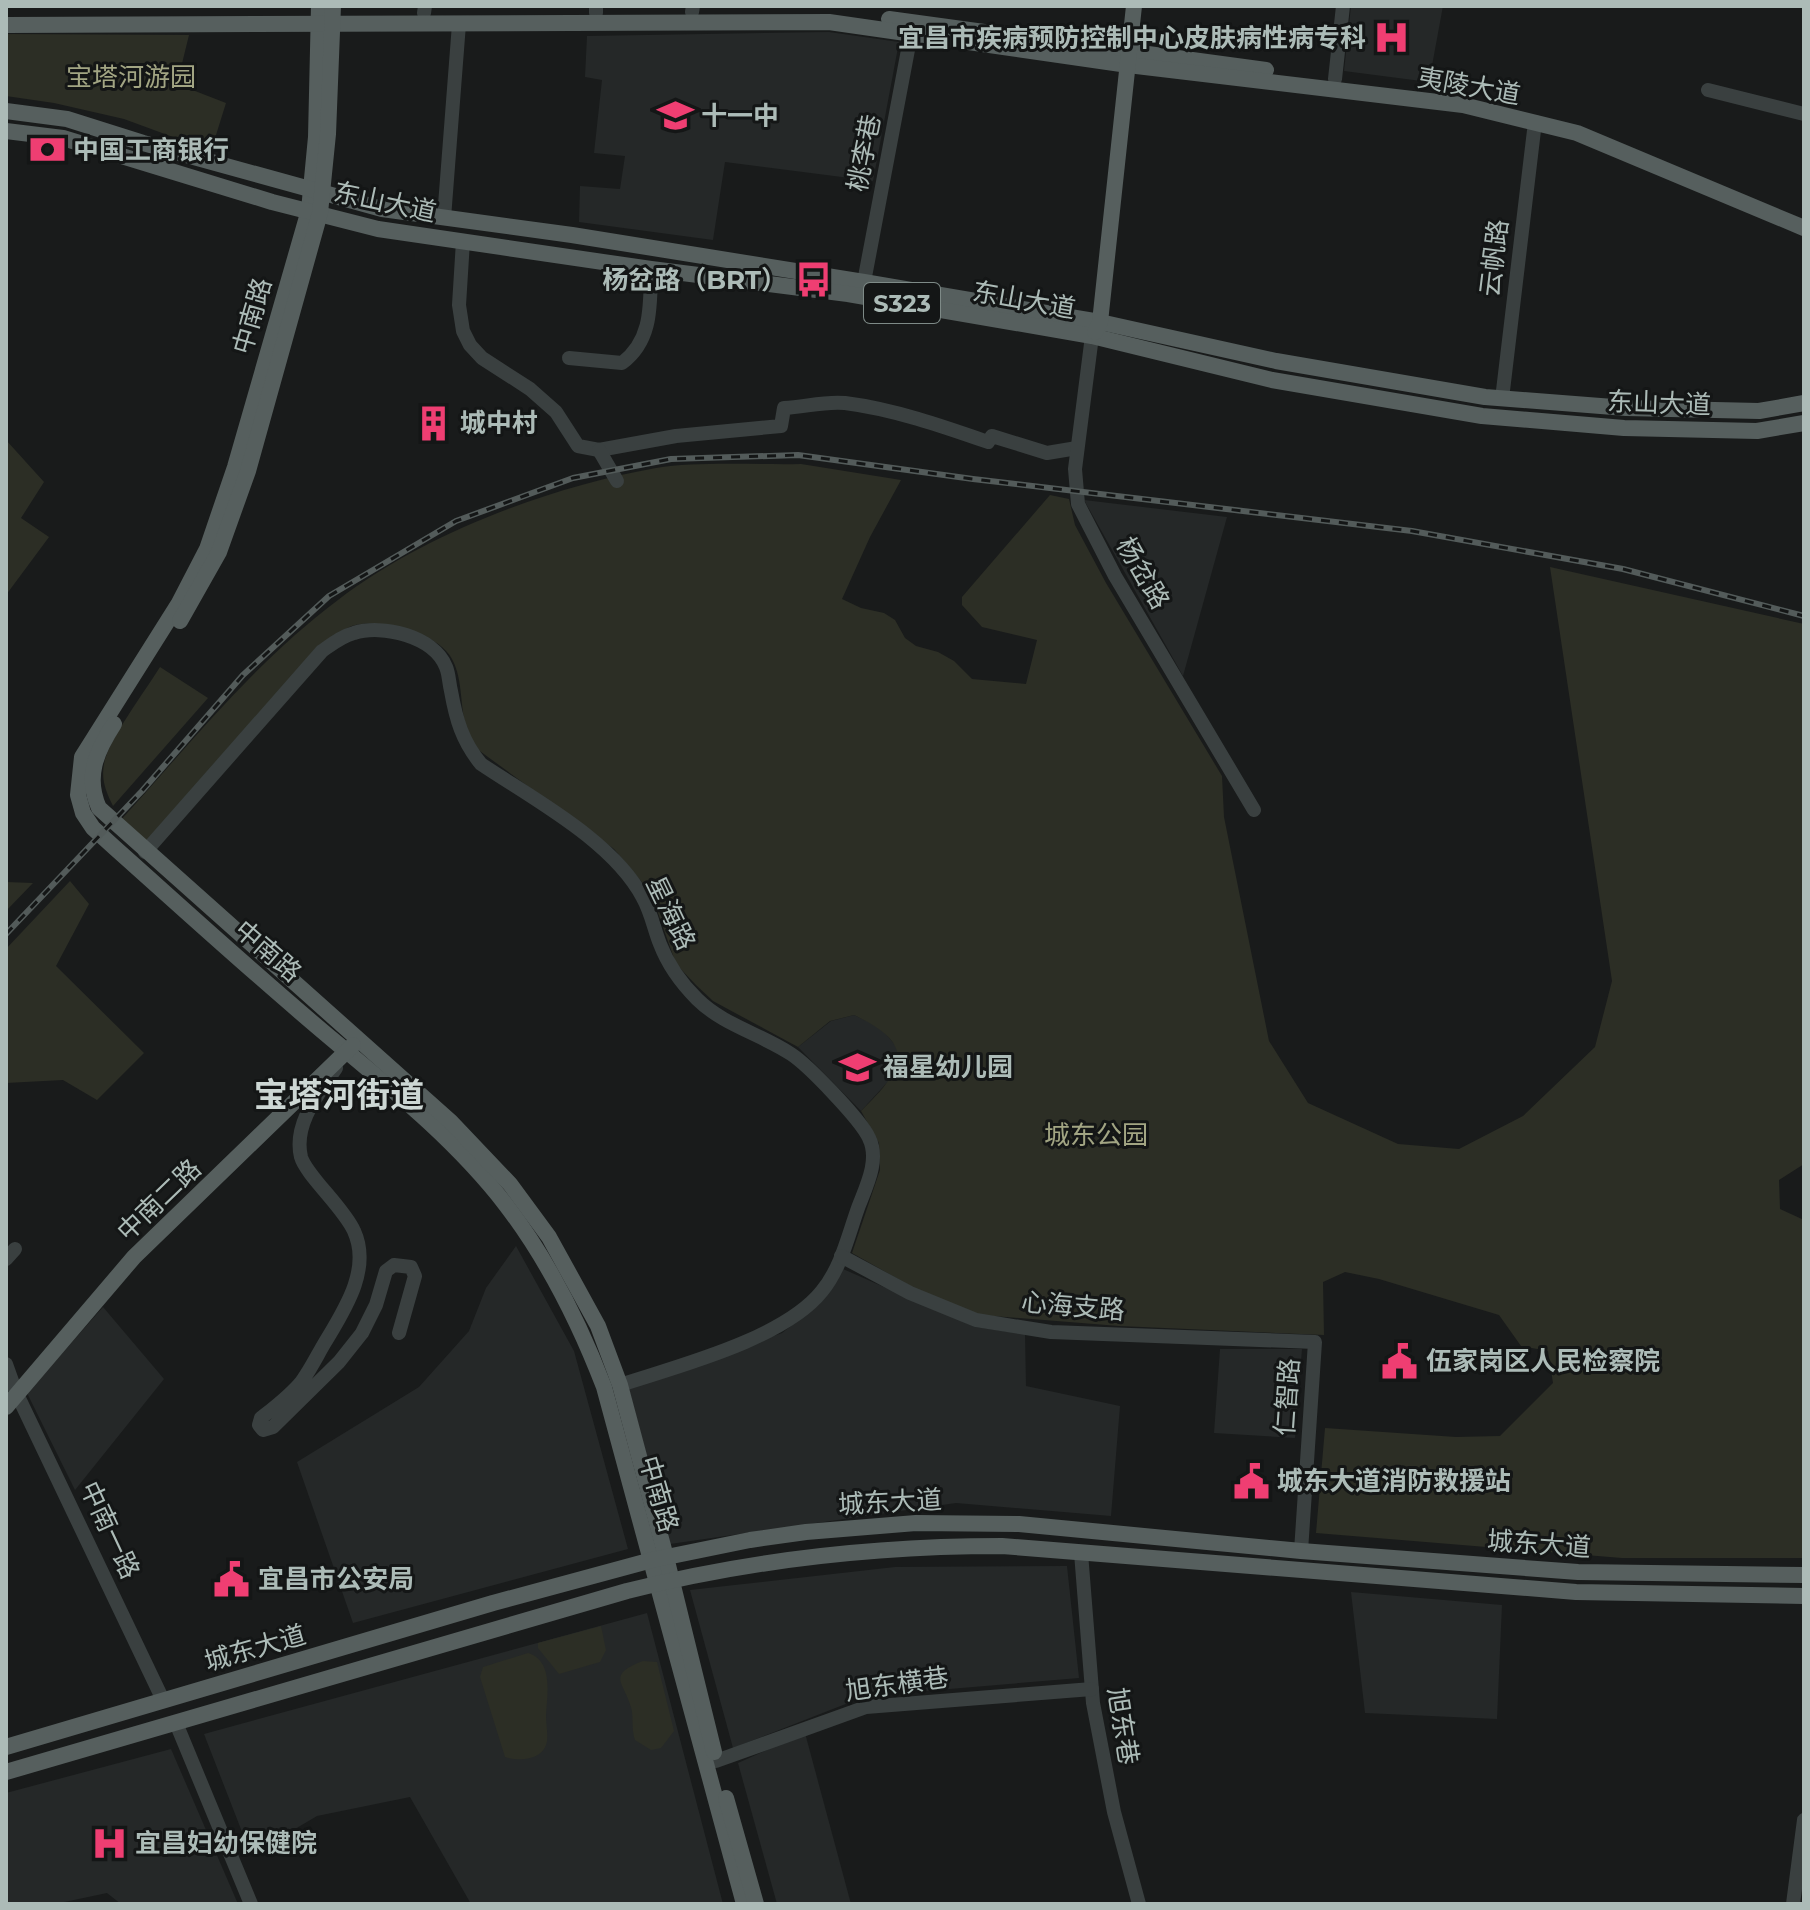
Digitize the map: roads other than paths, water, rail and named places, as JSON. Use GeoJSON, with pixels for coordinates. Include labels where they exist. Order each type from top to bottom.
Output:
{"type":"FeatureCollection","features":[{"type":"Feature","properties":{"kind":"main road","name":"杨岔路"},"geometry":{"type":"LineString","coordinates":[[1094,326],[1124,58],[1126,6]]}},
{"type":"Feature","properties":{"kind":"main road","name":"杨岔路"},"geometry":{"type":"LineString","coordinates":[[1124,58],[1134,6]]}},
{"type":"Feature","properties":{"kind":"main road","name":"夷陵大道"},"geometry":{"type":"LineString","coordinates":[[6,25],[424,10],[830,11],[1124,58],[1463,105],[1577,133],[1804,228]]}},
{"type":"Feature","properties":{"kind":"main road","name":"夷陵大道"},"geometry":{"type":"LineString","coordinates":[[6,14],[326,14],[459,24],[829,22],[1124,58],[1335,79],[1465,95],[1581,123],[1804,217]]}},
{"type":"Feature","properties":{"kind":"main road","name":"中南路"},"geometry":{"type":"LineString","coordinates":[[326,14],[316,137],[318,192],[248,471],[219,552],[189,608],[110,730],[93,764],[93,790],[99,808],[349,1043],[484,1179],[506,1206],[550,1271],[575,1318],[604,1387],[659,1558]]}},
{"type":"Feature","properties":{"kind":"main road","name":"东山大道"},"geometry":{"type":"LineString","coordinates":[[6,111],[67,119],[382,209],[572,235],[864,282],[1276,361],[1502,399],[1626,408],[1759,411],[1804,403]]}},
{"type":"Feature","properties":{"kind":"main road","name":"东山大道"},"geometry":{"type":"LineString","coordinates":[[6,131],[63,138],[378,229],[651,269],[1094,326],[1272,380],[1482,416],[1624,428],[1757,431],[1804,423]]}},
{"type":"Feature","properties":{"kind":"main road","name":"中南路"},"geometry":{"type":"LineString","coordinates":[[314,212],[207,549],[179,603],[82,757],[78,795],[83,813],[93,828],[349,1043],[451,1122],[492,1163],[527,1207],[563,1262],[598,1326],[620,1385],[744,1904]]}},
{"type":"Feature","properties":{"kind":"main road","name":"中南二路"},"geometry":{"type":"LineString","coordinates":[[6,1407],[11,1387],[126,1250],[349,1043]]}},
{"type":"Feature","properties":{"kind":"main road","name":"城东大道"},"geometry":{"type":"LineString","coordinates":[[6,1747],[493,1603],[659,1558],[806,1532],[916,1523],[1019,1524],[1301,1551],[1578,1572],[1804,1575]]}},
{"type":"Feature","properties":{"kind":"main road","name":"城东大道"},"geometry":{"type":"LineString","coordinates":[[6,1772],[665,1581],[824,1554],[1002,1546],[1576,1592],[1804,1596]]}},
{"type":"Feature","properties":{"kind":"main road","name":"中南路"},"geometry":{"type":"LineString","coordinates":[[665,1581],[756,1904]]}},
{"type":"Feature","properties":{"kind":"street"},"geometry":{"type":"LineString","coordinates":[[1335,79],[1343,6]]}},
{"type":"Feature","properties":{"kind":"street"},"geometry":{"type":"LineString","coordinates":[[444,218],[459,24]]}},
{"type":"Feature","properties":{"kind":"street","name":"桃李巷"},"geometry":{"type":"LineString","coordinates":[[864,282],[911,34]]}},
{"type":"Feature","properties":{"kind":"street"},"geometry":{"type":"LineString","coordinates":[[1708,90],[1804,114]]}},
{"type":"Feature","properties":{"kind":"street","name":"云帆路"},"geometry":{"type":"LineString","coordinates":[[1502,399],[1535,122]]}},
{"type":"Feature","properties":{"kind":"street"},"geometry":{"type":"LineString","coordinates":[[463,241],[459,305],[463,331],[470,345],[482,358],[530,389],[556,412],[578,446],[599,450],[676,436],[781,426],[784,408],[845,403],[927,421],[988,442],[992,436],[1047,453],[1077,448]]}},
{"type":"Feature","properties":{"kind":"street"},"geometry":{"type":"LineString","coordinates":[[569,358],[622,363],[631,357],[647,331],[651,269]]}},
{"type":"Feature","properties":{"kind":"street","name":"杨岔路"},"geometry":{"type":"LineString","coordinates":[[1094,326],[1075,469],[1078,504],[1123,589],[1254,810]]}},
{"type":"Feature","properties":{"kind":"street"},"geometry":{"type":"LineString","coordinates":[[599,450],[617,481]]}},
{"type":"Feature","properties":{"kind":"street","name":"星海路"},"geometry":{"type":"LineString","coordinates":[[145,852],[322,651],[354,632],[371,630],[416,639],[436,651],[446,666],[461,733],[481,764],[588,837],[605,853],[643,897],[673,971],[699,1001],[729,1021],[792,1054],[843,1104],[870,1139],[873,1169],[841,1256],[822,1291],[780,1325],[690,1362],[620,1385]]}},
{"type":"Feature","properties":{"kind":"street"},"geometry":{"type":"LineString","coordinates":[[349,1043],[309,1108],[300,1138],[301,1158],[337,1203],[355,1232],[359,1253],[357,1277],[347,1306],[301,1382],[261,1418],[259,1425],[263,1430],[273,1427],[339,1362],[362,1333],[376,1305],[386,1271],[394,1265],[411,1267],[415,1276],[399,1333]]}},
{"type":"Feature","properties":{"kind":"street","name":"心海支路"},"geometry":{"type":"LineString","coordinates":[[841,1256],[910,1293],[976,1320],[1051,1332],[1315,1342]]}},
{"type":"Feature","properties":{"kind":"street","name":"仁智路"},"geometry":{"type":"LineString","coordinates":[[1301,1551],[1315,1342]]}},
{"type":"Feature","properties":{"kind":"street","name":"中南一路"},"geometry":{"type":"LineString","coordinates":[[6,1364],[11,1387],[163,1700]]}},
{"type":"Feature","properties":{"kind":"street","name":"旭东巷"},"geometry":{"type":"LineString","coordinates":[[1081,1553],[1092,1689],[1114,1812],[1139,1904]]}},
{"type":"Feature","properties":{"kind":"street","name":"旭东横巷"},"geometry":{"type":"LineString","coordinates":[[716,1761],[866,1707],[1092,1689]]}},
{"type":"Feature","properties":{"kind":"street"},"geometry":{"type":"LineString","coordinates":[[176,1723],[251,1904]]}},
{"type":"Feature","properties":{"kind":"street"},"geometry":{"type":"LineString","coordinates":[[1793,1904],[1804,1820]]}},
{"type":"Feature","properties":{"kind":"railway"},"geometry":{"type":"LineString","coordinates":[[6,934],[142,791],[243,675],[329,596],[456,521],[573,478],[671,459],[798,455],[1412,531],[1623,569],[1804,616]]}},
{"type":"Feature","properties":{"kind":"place","name":"宜昌市疾病预防控制中心皮肤病性病专科"},"geometry":{"type":"Point","coordinates":[1392,38]}},
{"type":"Feature","properties":{"kind":"place","name":"十一中"},"geometry":{"type":"Point","coordinates":[675,116]}},
{"type":"Feature","properties":{"kind":"place","name":"中国工商银行"},"geometry":{"type":"Point","coordinates":[47,150]}},
{"type":"Feature","properties":{"kind":"place","name":"杨岔路（BRT）"},"geometry":{"type":"Point","coordinates":[813,280]}},
{"type":"Feature","properties":{"kind":"place","name":"城中村"},"geometry":{"type":"Point","coordinates":[434,423]}},
{"type":"Feature","properties":{"kind":"place","name":"福星幼儿园"},"geometry":{"type":"Point","coordinates":[857,1067]}},
{"type":"Feature","properties":{"kind":"place","name":"伍家岗区人民检察院"},"geometry":{"type":"Point","coordinates":[1400,1361]}},
{"type":"Feature","properties":{"kind":"place","name":"城东大道消防救援站"},"geometry":{"type":"Point","coordinates":[1251,1481]}},
{"type":"Feature","properties":{"kind":"place","name":"宜昌市公安局"},"geometry":{"type":"Point","coordinates":[232,1579]}},
{"type":"Feature","properties":{"kind":"place","name":"宜昌妇幼保健院"},"geometry":{"type":"Point","coordinates":[109,1843]}},
{"type":"Feature","properties":{"kind":"district","name":"宝塔河街道"},"geometry":{"type":"Point","coordinates":[339,1095]}},
{"type":"Feature","properties":{"kind":"park label","name":"宝塔河游园"},"geometry":{"type":"Point","coordinates":[131,77]}},
{"type":"Feature","properties":{"kind":"park label","name":"城东公园"},"geometry":{"type":"Point","coordinates":[1096,1135]}}]}
